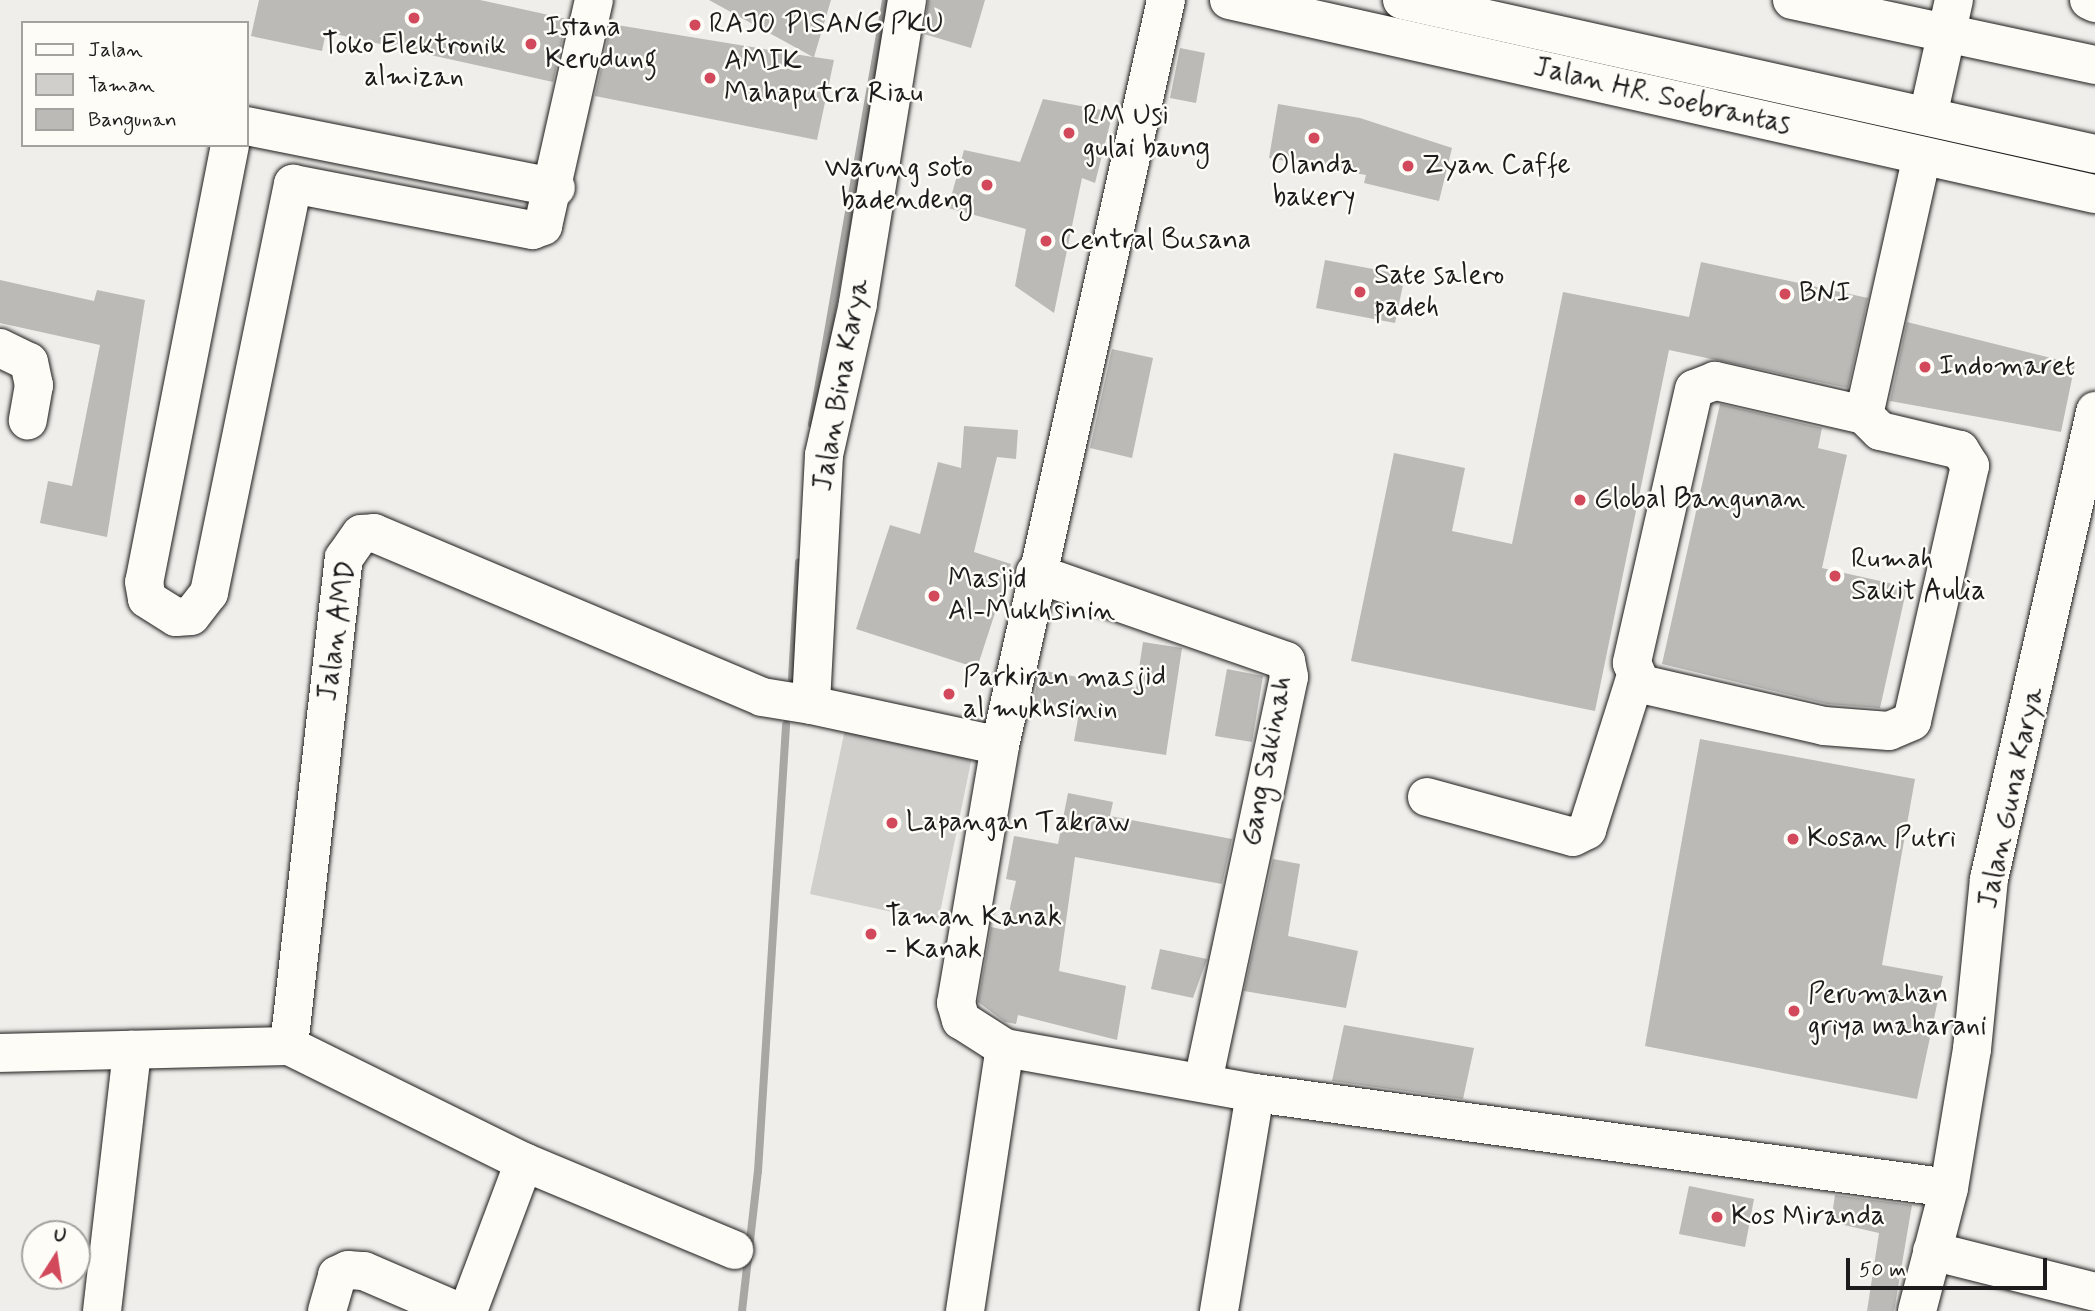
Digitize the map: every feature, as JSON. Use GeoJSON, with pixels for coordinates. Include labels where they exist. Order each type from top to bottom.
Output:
{"type":"FeatureCollection","features":[{"type":"Feature","properties":{"kind":"street"},"geometry":{"type":"LineString","coordinates":[[292,184],[533,230],[550,217],[593,0]]}},
{"type":"Feature","properties":{"kind":"street","name":"Jalan Bina Karya"},"geometry":{"type":"LineString","coordinates":[[811,705],[824,455],[858,304],[907,0]]}},
{"type":"Feature","properties":{"kind":"street"},"geometry":{"type":"LineString","coordinates":[[1166,0],[1035,573],[1000,746],[956,1003],[961,1020],[1005,1048],[1203,1080],[1255,1093],[1949,1188]]}},
{"type":"Feature","properties":{"kind":"street","name":"Jalan HR. Soebrantas"},"geometry":{"type":"LineString","coordinates":[[1229,0],[2095,194]]}},
{"type":"Feature","properties":{"kind":"street","name":"Jalan HR. Soebrantas"},"geometry":{"type":"LineString","coordinates":[[1402,0],[2095,154]]}},
{"type":"Feature","properties":{"kind":"street"},"geometry":{"type":"LineString","coordinates":[[1792,0],[1951,16],[2095,65]]}},
{"type":"Feature","properties":{"kind":"street"},"geometry":{"type":"LineString","coordinates":[[2089,0],[2095,3]]}},
{"type":"Feature","properties":{"kind":"street"},"geometry":{"type":"LineString","coordinates":[[1928,117],[1951,16]]}},
{"type":"Feature","properties":{"kind":"street"},"geometry":{"type":"LineString","coordinates":[[248,126],[556,188]]}},
{"type":"Feature","properties":{"kind":"street"},"geometry":{"type":"LineString","coordinates":[[230,147],[144,582],[148,599],[176,617],[191,616],[209,593],[301,137]]}},
{"type":"Feature","properties":{"kind":"street"},"geometry":{"type":"LineString","coordinates":[[1864,415],[1922,156]]}},
{"type":"Feature","properties":{"kind":"street"},"geometry":{"type":"LineString","coordinates":[[0,348],[29,362],[34,385],[28,420]]}},
{"type":"Feature","properties":{"kind":"street"},"geometry":{"type":"LineString","coordinates":[[1427,797],[1573,837],[1587,830],[1635,679],[1632,663],[1694,389],[1714,381],[1864,415],[1880,431],[1960,450],[1969,476],[1915,713],[1906,727],[1889,731],[1824,726],[1648,687],[1635,679]]}},
{"type":"Feature","properties":{"kind":"street","name":"Jalan Guna Karya"},"geometry":{"type":"LineString","coordinates":[[1917,1311],[1949,1188],[1972,1049],[1989,879],[2095,411]]}},
{"type":"Feature","properties":{"kind":"street","name":"Jalan AMD"},"geometry":{"type":"LineString","coordinates":[[289,1046],[344,558],[361,534],[374,533],[762,697],[811,705]]}},
{"type":"Feature","properties":{"kind":"street","name":"Gang Sakinah"},"geometry":{"type":"LineString","coordinates":[[1035,573],[1286,661],[1289,677],[1203,1080]]}},
{"type":"Feature","properties":{"kind":"street"},"geometry":{"type":"LineString","coordinates":[[811,705],[1000,746]]}},
{"type":"Feature","properties":{"kind":"street"},"geometry":{"type":"LineString","coordinates":[[0,1053],[289,1046],[524,1162],[734,1250]]}},
{"type":"Feature","properties":{"kind":"street"},"geometry":{"type":"LineString","coordinates":[[965,1311],[1005,1048]]}},
{"type":"Feature","properties":{"kind":"street"},"geometry":{"type":"LineString","coordinates":[[102,1311],[132,1050]]}},
{"type":"Feature","properties":{"kind":"street"},"geometry":{"type":"LineString","coordinates":[[1219,1311],[1255,1093]]}},
{"type":"Feature","properties":{"kind":"street"},"geometry":{"type":"LineString","coordinates":[[468,1311],[524,1162]]}},
{"type":"Feature","properties":{"kind":"street"},"geometry":{"type":"LineString","coordinates":[[1932,1251],[2095,1292]]}},
{"type":"Feature","properties":{"kind":"street"},"geometry":{"type":"LineString","coordinates":[[327,1311],[337,1275],[348,1270],[364,1270],[457,1311]]}},
{"type":"Feature","properties":{"kind":"green space","name":"Lapangan Takraw"},"geometry":{"type":"Polygon","coordinates":[[[846,725],[973,752],[938,922],[810,894],[846,725]]]}},
{"type":"Feature","properties":{"kind":"building"},"geometry":{"type":"Polygon","coordinates":[[[259,0],[480,0],[567,19],[553,82],[326,32],[322,51],[251,36],[259,0]]]}},
{"type":"Feature","properties":{"kind":"building","name":"AMIK Mahaputra Riau"},"geometry":{"type":"Polygon","coordinates":[[[709,0],[831,0],[814,57],[834,60],[817,140],[595,96],[611,24],[813,57],[709,0]]]}},
{"type":"Feature","properties":{"kind":"building"},"geometry":{"type":"Polygon","coordinates":[[[928,0],[985,0],[971,48],[924,34],[928,0]]]}},
{"type":"Feature","properties":{"kind":"building"},"geometry":{"type":"Polygon","coordinates":[[[1180,48],[1205,53],[1196,103],[1170,98],[1180,48]]]}},
{"type":"Feature","properties":{"kind":"building"},"geometry":{"type":"Polygon","coordinates":[[[1043,99],[1113,112],[1095,183],[1082,178],[1054,313],[1015,286],[1026,229],[948,208],[964,150],[1020,162],[1043,99]]]}},
{"type":"Feature","properties":{"kind":"building"},"geometry":{"type":"Polygon","coordinates":[[[1278,104],[1360,118],[1452,148],[1439,201],[1364,183],[1366,175],[1269,158],[1278,104]]]}},
{"type":"Feature","properties":{"kind":"building","name":"Sate salero padeh"},"geometry":{"type":"Polygon","coordinates":[[[1325,260],[1405,275],[1395,323],[1316,308],[1325,260]]]}},
{"type":"Feature","properties":{"kind":"building","name":"Global Bangunan"},"geometry":{"type":"Polygon","coordinates":[[[1701,262],[1868,298],[1848,388],[1669,350],[1595,711],[1351,661],[1394,453],[1465,468],[1452,531],[1512,544],[1563,292],[1689,317],[1701,262]]]}},
{"type":"Feature","properties":{"kind":"building"},"geometry":{"type":"Polygon","coordinates":[[[0,280],[94,301],[97,290],[145,300],[107,537],[40,523],[48,481],[72,486],[100,345],[0,323],[0,280]]]}},
{"type":"Feature","properties":{"kind":"building"},"geometry":{"type":"Polygon","coordinates":[[[1907,322],[2075,364],[2061,432],[1890,401],[1907,322]]]}},
{"type":"Feature","properties":{"kind":"building"},"geometry":{"type":"Polygon","coordinates":[[[1112,349],[1153,358],[1132,458],[1090,448],[1112,349]]]}},
{"type":"Feature","properties":{"kind":"building"},"geometry":{"type":"Polygon","coordinates":[[[1720,404],[1822,428],[1818,448],[1847,455],[1822,568],[1907,587],[1880,708],[1827,704],[1662,664],[1720,404]]]}},
{"type":"Feature","properties":{"kind":"building","name":"Masjid Al-Mukhsinin"},"geometry":{"type":"Polygon","coordinates":[[[964,426],[1018,430],[1016,459],[997,457],[974,552],[1011,564],[977,668],[856,629],[890,525],[920,534],[938,462],[961,468],[964,426]]]}},
{"type":"Feature","properties":{"kind":"building"},"geometry":{"type":"Polygon","coordinates":[[[1143,642],[1182,648],[1166,755],[1074,741],[1079,713],[1033,704],[1040,670],[1136,688],[1143,642]]]}},
{"type":"Feature","properties":{"kind":"building"},"geometry":{"type":"Polygon","coordinates":[[[1227,669],[1263,676],[1252,742],[1215,736],[1227,669]]]}},
{"type":"Feature","properties":{"kind":"building"},"geometry":{"type":"Polygon","coordinates":[[[1700,739],[1915,779],[1882,965],[1943,976],[1917,1099],[1645,1046],[1700,739]]]}},
{"type":"Feature","properties":{"kind":"building"},"geometry":{"type":"Polygon","coordinates":[[[1068,793],[1113,802],[1110,816],[1232,839],[1222,884],[1075,857],[1059,971],[1126,986],[1117,1040],[1018,1015],[1016,1024],[1005,1022],[978,1002],[991,927],[1005,930],[1016,881],[1006,879],[1014,836],[1058,844],[1068,793]]]}},
{"type":"Feature","properties":{"kind":"building"},"geometry":{"type":"Polygon","coordinates":[[[1273,859],[1300,864],[1288,936],[1358,951],[1346,1008],[1244,991],[1273,859]]]}},
{"type":"Feature","properties":{"kind":"building"},"geometry":{"type":"Polygon","coordinates":[[[1160,949],[1207,959],[1193,998],[1151,989],[1160,949]]]}},
{"type":"Feature","properties":{"kind":"building"},"geometry":{"type":"Polygon","coordinates":[[[1344,1025],[1474,1048],[1463,1099],[1332,1081],[1344,1025]]]}},
{"type":"Feature","properties":{"kind":"building","name":"Kos Miranda"},"geometry":{"type":"Polygon","coordinates":[[[1689,1186],[1754,1199],[1745,1247],[1679,1234],[1689,1186]]]}},
{"type":"Feature","properties":{"kind":"building"},"geometry":{"type":"Polygon","coordinates":[[[1835,1195],[1912,1205],[1894,1311],[1867,1311],[1879,1233],[1831,1222],[1835,1195]]]}},
{"type":"Feature","properties":{"kind":"waterway"},"geometry":{"type":"LineString","coordinates":[[812,424],[886,0]]}},
{"type":"Feature","properties":{"kind":"waterway"},"geometry":{"type":"LineString","coordinates":[[792,678],[799,562]]}},
{"type":"Feature","properties":{"kind":"waterway"},"geometry":{"type":"LineString","coordinates":[[742,1311],[758,1171],[786,725]]}},
{"type":"Feature","properties":{"kind":"place","name":"Toko Elektronik almizan"},"geometry":{"type":"Point","coordinates":[414,18]}},
{"type":"Feature","properties":{"kind":"place","name":"RAJO PISANG PKU"},"geometry":{"type":"Point","coordinates":[695,25]}},
{"type":"Feature","properties":{"kind":"place","name":"Istana Kerudung"},"geometry":{"type":"Point","coordinates":[531,44]}},
{"type":"Feature","properties":{"kind":"place","name":"AMIK Mahaputra Riau"},"geometry":{"type":"Point","coordinates":[710,78]}},
{"type":"Feature","properties":{"kind":"place","name":"RM Usi gulai baung"},"geometry":{"type":"Point","coordinates":[1069,133]}},
{"type":"Feature","properties":{"kind":"place","name":"Olanda bakery"},"geometry":{"type":"Point","coordinates":[1314,138]}},
{"type":"Feature","properties":{"kind":"place","name":"Zyan Caffe"},"geometry":{"type":"Point","coordinates":[1408,166]}},
{"type":"Feature","properties":{"kind":"place","name":"Warung soto badendeng"},"geometry":{"type":"Point","coordinates":[987,185]}},
{"type":"Feature","properties":{"kind":"place","name":"Central Busana"},"geometry":{"type":"Point","coordinates":[1046,241]}},
{"type":"Feature","properties":{"kind":"place","name":"Sate salero padeh"},"geometry":{"type":"Point","coordinates":[1360,292]}},
{"type":"Feature","properties":{"kind":"place","name":"BNI"},"geometry":{"type":"Point","coordinates":[1785,294]}},
{"type":"Feature","properties":{"kind":"place","name":"Indomaret"},"geometry":{"type":"Point","coordinates":[1925,367]}},
{"type":"Feature","properties":{"kind":"place","name":"Global Bangunan"},"geometry":{"type":"Point","coordinates":[1580,500]}},
{"type":"Feature","properties":{"kind":"place","name":"Rumah Sakit Aulia"},"geometry":{"type":"Point","coordinates":[1835,576]}},
{"type":"Feature","properties":{"kind":"place","name":"Masjid Al-Mukhsinin"},"geometry":{"type":"Point","coordinates":[934,596]}},
{"type":"Feature","properties":{"kind":"place","name":"Parkiran masjid al mukhsinin"},"geometry":{"type":"Point","coordinates":[949,694]}},
{"type":"Feature","properties":{"kind":"place","name":"Lapangan Takraw"},"geometry":{"type":"Point","coordinates":[892,823]}},
{"type":"Feature","properties":{"kind":"place","name":"Kosan Putri"},"geometry":{"type":"Point","coordinates":[1793,839]}},
{"type":"Feature","properties":{"kind":"place","name":"Taman Kanak - Kanak"},"geometry":{"type":"Point","coordinates":[871,934]}},
{"type":"Feature","properties":{"kind":"place","name":"Perumahan griya maharani"},"geometry":{"type":"Point","coordinates":[1794,1011]}},
{"type":"Feature","properties":{"kind":"place","name":"Kos Miranda"},"geometry":{"type":"Point","coordinates":[1717,1217]}}]}
